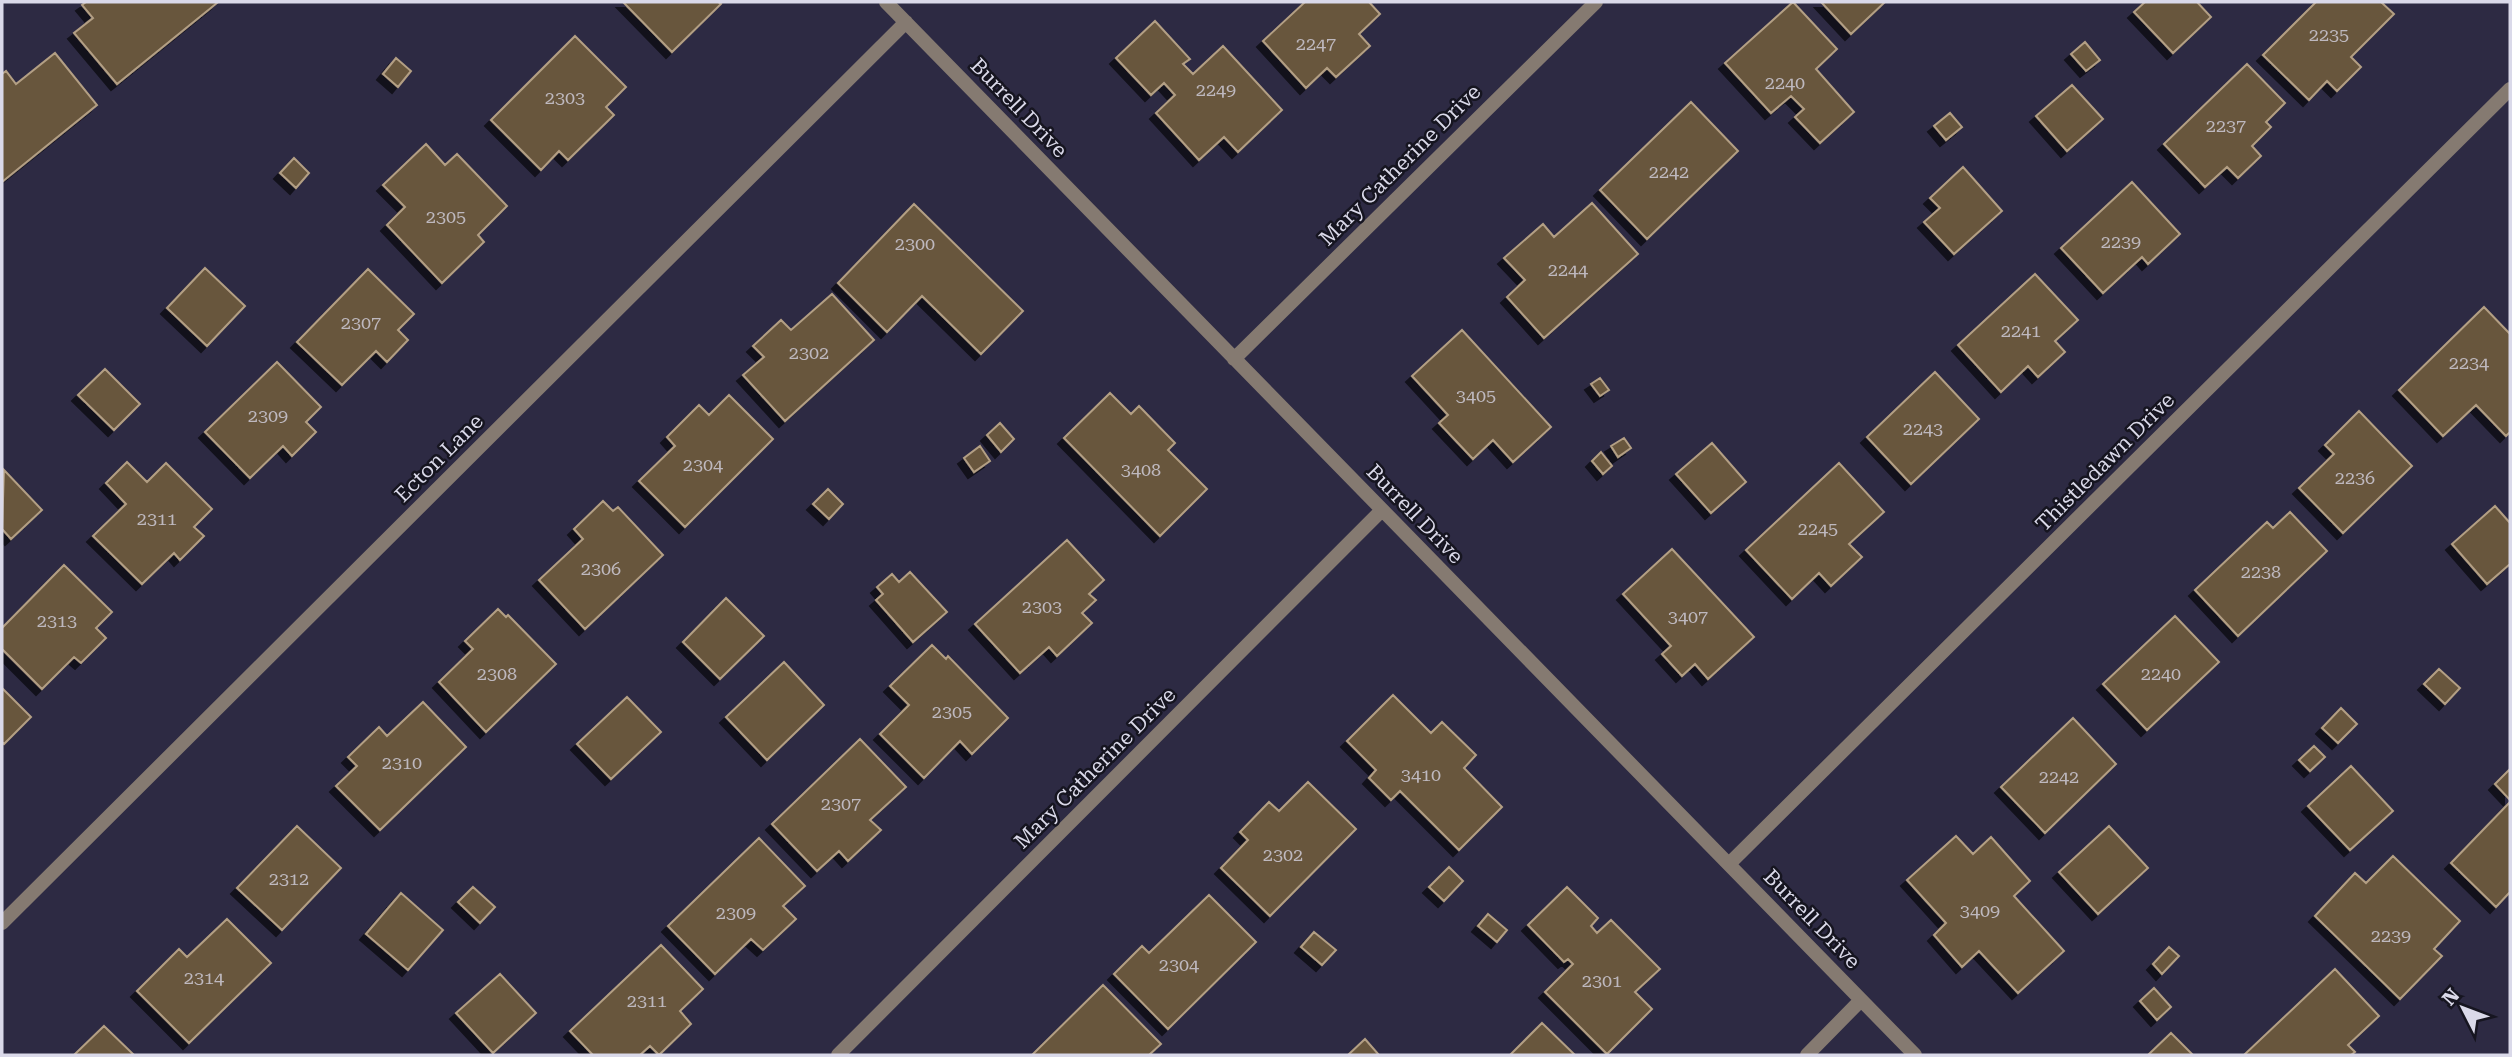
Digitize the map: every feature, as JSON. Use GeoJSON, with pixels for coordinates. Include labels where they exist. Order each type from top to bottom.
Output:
{"type":"FeatureCollection","features":[{"type":"Feature","properties":{"kind":"street","name":"Burrell Drive"},"geometry":{"type":"LineString","coordinates":[[886,2],[1915,1055]]}},
{"type":"Feature","properties":{"kind":"street","name":"Mary Catherine Drive"},"geometry":{"type":"LineString","coordinates":[[1234,359],[1596,2]]}},
{"type":"Feature","properties":{"kind":"street","name":"Ecton Lane"},"geometry":{"type":"LineString","coordinates":[[2,923],[906,22]]}},
{"type":"Feature","properties":{"kind":"street","name":"Thistledawn Drive"},"geometry":{"type":"LineString","coordinates":[[1729,864],[2510,89]]}},
{"type":"Feature","properties":{"kind":"street","name":"Mary Catherine Drive"},"geometry":{"type":"LineString","coordinates":[[838,1055],[1382,510]]}},
{"type":"Feature","properties":{"kind":"street"},"geometry":{"type":"LineString","coordinates":[[1807,1055],[1861,1000]]}},
{"type":"Feature","properties":{"kind":"building"},"geometry":{"type":"Polygon","coordinates":[[[86,2],[217,3],[117,84],[74,33],[93,18],[82,5],[86,2]]]}},
{"type":"Feature","properties":{"kind":"building"},"geometry":{"type":"Polygon","coordinates":[[[623,2],[718,2],[721,4],[672,52],[623,2]]]}},
{"type":"Feature","properties":{"kind":"building"},"geometry":{"type":"Polygon","coordinates":[[[1305,2],[1369,2],[1380,14],[1359,34],[1370,46],[1336,77],[1327,68],[1306,88],[1263,41],[1305,2]]]}},
{"type":"Feature","properties":{"kind":"building"},"geometry":{"type":"Polygon","coordinates":[[[1793,2],[1837,49],[1816,69],[1854,112],[1820,143],[1795,117],[1804,109],[1791,96],[1771,113],[1725,63],[1793,2]]]}},
{"type":"Feature","properties":{"kind":"building"},"geometry":{"type":"Polygon","coordinates":[[[1821,2],[1885,2],[1851,34],[1821,2]]]}},
{"type":"Feature","properties":{"kind":"building"},"geometry":{"type":"Polygon","coordinates":[[[2145,2],[2197,2],[2211,17],[2173,53],[2134,12],[2145,2]]]}},
{"type":"Feature","properties":{"kind":"building"},"geometry":{"type":"Polygon","coordinates":[[[2316,2],[2381,2],[2394,14],[2351,57],[2361,67],[2337,91],[2327,81],[2309,100],[2263,55],[2316,2]]]}},
{"type":"Feature","properties":{"kind":"building"},"geometry":{"type":"Polygon","coordinates":[[[1155,21],[1190,59],[1183,64],[1193,74],[1223,46],[1282,110],[1238,152],[1224,137],[1199,160],[1156,113],[1175,95],[1164,83],[1151,95],[1116,58],[1155,21]]]}},
{"type":"Feature","properties":{"kind":"building"},"geometry":{"type":"Polygon","coordinates":[[[575,36],[626,87],[606,107],[614,115],[568,160],[559,151],[541,170],[491,120],[575,36]]]}},
{"type":"Feature","properties":{"kind":"building"},"geometry":{"type":"Polygon","coordinates":[[[2085,42],[2100,60],[2086,71],[2071,54],[2085,42]]]}},
{"type":"Feature","properties":{"kind":"building"},"geometry":{"type":"Polygon","coordinates":[[[55,53],[97,105],[2,182],[2,74],[6,71],[16,84],[55,53]]]}},
{"type":"Feature","properties":{"kind":"building"},"geometry":{"type":"Polygon","coordinates":[[[396,58],[411,71],[398,87],[383,74],[396,58]]]}},
{"type":"Feature","properties":{"kind":"building"},"geometry":{"type":"Polygon","coordinates":[[[2247,64],[2285,103],[2266,122],[2271,127],[2252,146],[2261,156],[2238,178],[2227,167],[2205,187],[2164,144],[2247,64]]]}},
{"type":"Feature","properties":{"kind":"building"},"geometry":{"type":"Polygon","coordinates":[[[2072,85],[2103,119],[2067,151],[2036,116],[2072,85]]]}},
{"type":"Feature","properties":{"kind":"building"},"geometry":{"type":"Polygon","coordinates":[[[1691,102],[1738,151],[1647,239],[1600,190],[1691,102]]]}},
{"type":"Feature","properties":{"kind":"building"},"geometry":{"type":"Polygon","coordinates":[[[1950,113],[1962,127],[1946,140],[1934,126],[1950,113]]]}},
{"type":"Feature","properties":{"kind":"building"},"geometry":{"type":"Polygon","coordinates":[[[426,144],[445,165],[457,154],[507,206],[478,235],[484,242],[442,283],[387,225],[405,207],[383,185],[426,144]]]}},
{"type":"Feature","properties":{"kind":"building"},"geometry":{"type":"Polygon","coordinates":[[[294,158],[309,173],[296,188],[280,173],[294,158]]]}},
{"type":"Feature","properties":{"kind":"building"},"geometry":{"type":"Polygon","coordinates":[[[1963,167],[2002,211],[1954,254],[1924,222],[1940,208],[1930,198],[1963,167]]]}},
{"type":"Feature","properties":{"kind":"building"},"geometry":{"type":"Polygon","coordinates":[[[2132,182],[2180,234],[2148,264],[2142,257],[2103,293],[2061,248],[2132,182]]]}},
{"type":"Feature","properties":{"kind":"building"},"geometry":{"type":"Polygon","coordinates":[[[1592,203],[1638,254],[1544,338],[1507,297],[1525,280],[1504,258],[1543,224],[1554,237],[1592,203]]]}},
{"type":"Feature","properties":{"kind":"building"},"geometry":{"type":"Polygon","coordinates":[[[914,204],[1023,311],[981,354],[922,296],[887,332],[838,283],[914,204]]]}},
{"type":"Feature","properties":{"kind":"building"},"geometry":{"type":"Polygon","coordinates":[[[205,268],[245,306],[207,346],[167,308],[205,268]]]}},
{"type":"Feature","properties":{"kind":"building"},"geometry":{"type":"Polygon","coordinates":[[[368,269],[414,314],[398,330],[408,340],[387,362],[376,351],[342,385],[297,342],[368,269]]]}},
{"type":"Feature","properties":{"kind":"building"},"geometry":{"type":"Polygon","coordinates":[[[2035,274],[2078,320],[2055,341],[2065,352],[2038,377],[2028,366],[2001,392],[1958,345],[2035,274]]]}},
{"type":"Feature","properties":{"kind":"building"},"geometry":{"type":"Polygon","coordinates":[[[832,294],[874,340],[785,421],[743,375],[764,357],[753,346],[781,320],[791,330],[832,294]]]}},
{"type":"Feature","properties":{"kind":"building"},"geometry":{"type":"Polygon","coordinates":[[[2484,307],[2510,334],[2510,432],[2506,436],[2476,405],[2443,436],[2399,390],[2484,307]]]}},
{"type":"Feature","properties":{"kind":"building"},"geometry":{"type":"Polygon","coordinates":[[[1462,330],[1551,427],[1513,462],[1493,440],[1473,459],[1439,423],[1448,415],[1412,376],[1462,330]]]}},
{"type":"Feature","properties":{"kind":"building"},"geometry":{"type":"Polygon","coordinates":[[[277,362],[321,407],[306,422],[316,432],[292,456],[283,446],[250,478],[205,432],[277,362]]]}},
{"type":"Feature","properties":{"kind":"building"},"geometry":{"type":"Polygon","coordinates":[[[105,369],[140,404],[114,430],[78,395],[105,369]]]}},
{"type":"Feature","properties":{"kind":"building"},"geometry":{"type":"Polygon","coordinates":[[[1935,372],[1979,419],[1911,484],[1867,437],[1935,372]]]}},
{"type":"Feature","properties":{"kind":"building"},"geometry":{"type":"Polygon","coordinates":[[[1600,378],[1609,390],[1600,396],[1591,384],[1600,378]]]}},
{"type":"Feature","properties":{"kind":"building"},"geometry":{"type":"Polygon","coordinates":[[[1110,393],[1131,414],[1139,406],[1175,443],[1168,450],[1207,489],[1160,536],[1064,438],[1110,393]]]}},
{"type":"Feature","properties":{"kind":"building"},"geometry":{"type":"Polygon","coordinates":[[[729,395],[773,439],[685,527],[639,481],[675,446],[667,437],[699,405],[709,415],[729,395]]]}},
{"type":"Feature","properties":{"kind":"building"},"geometry":{"type":"Polygon","coordinates":[[[2359,411],[2412,466],[2343,533],[2299,488],[2334,454],[2325,445],[2359,411]]]}},
{"type":"Feature","properties":{"kind":"building"},"geometry":{"type":"Polygon","coordinates":[[[1000,423],[1014,439],[1001,452],[987,435],[1000,423]]]}},
{"type":"Feature","properties":{"kind":"building"},"geometry":{"type":"Polygon","coordinates":[[[1624,438],[1631,448],[1618,457],[1611,446],[1624,438]]]}},
{"type":"Feature","properties":{"kind":"building"},"geometry":{"type":"Polygon","coordinates":[[[1712,443],[1746,482],[1711,513],[1676,474],[1712,443]]]}},
{"type":"Feature","properties":{"kind":"building"},"geometry":{"type":"Polygon","coordinates":[[[980,446],[990,461],[974,472],[964,458],[980,446]]]}},
{"type":"Feature","properties":{"kind":"building"},"geometry":{"type":"Polygon","coordinates":[[[1601,452],[1612,466],[1603,474],[1592,461],[1601,452]]]}},
{"type":"Feature","properties":{"kind":"building"},"geometry":{"type":"Polygon","coordinates":[[[127,462],[147,482],[166,463],[212,509],[194,527],[204,536],[180,560],[174,553],[142,584],[93,536],[126,504],[106,483],[127,462]]]}},
{"type":"Feature","properties":{"kind":"building"},"geometry":{"type":"Polygon","coordinates":[[[1839,463],[1884,512],[1849,544],[1862,557],[1831,586],[1819,573],[1792,599],[1746,550],[1839,463]]]}},
{"type":"Feature","properties":{"kind":"building"},"geometry":{"type":"Polygon","coordinates":[[[4,470],[42,510],[11,539],[2,529],[4,470]]]}},
{"type":"Feature","properties":{"kind":"building"},"geometry":{"type":"Polygon","coordinates":[[[828,489],[843,504],[829,519],[813,504],[828,489]]]}},
{"type":"Feature","properties":{"kind":"building"},"geometry":{"type":"Polygon","coordinates":[[[603,501],[613,511],[618,507],[663,555],[585,629],[539,580],[583,539],[574,529],[603,501]]]}},
{"type":"Feature","properties":{"kind":"building"},"geometry":{"type":"Polygon","coordinates":[[[2495,506],[2510,523],[2510,564],[2487,584],[2452,544],[2495,506]]]}},
{"type":"Feature","properties":{"kind":"building"},"geometry":{"type":"Polygon","coordinates":[[[2290,512],[2327,551],[2238,636],[2195,590],[2267,522],[2273,528],[2290,512]]]}},
{"type":"Feature","properties":{"kind":"building"},"geometry":{"type":"Polygon","coordinates":[[[1067,540],[1104,580],[1089,594],[1096,600],[1082,613],[1092,623],[1057,656],[1049,647],[1020,673],[975,624],[1067,540]]]}},
{"type":"Feature","properties":{"kind":"building"},"geometry":{"type":"Polygon","coordinates":[[[1672,549],[1754,637],[1708,679],[1695,664],[1682,676],[1662,654],[1671,646],[1623,594],[1672,549]]]}},
{"type":"Feature","properties":{"kind":"building"},"geometry":{"type":"Polygon","coordinates":[[[64,565],[112,612],[96,628],[106,638],[81,663],[74,657],[42,689],[2,649],[2,628],[64,565]]]}},
{"type":"Feature","properties":{"kind":"building"},"geometry":{"type":"Polygon","coordinates":[[[910,572],[947,612],[913,642],[876,600],[883,594],[877,587],[892,574],[899,582],[910,572]]]}},
{"type":"Feature","properties":{"kind":"building"},"geometry":{"type":"Polygon","coordinates":[[[726,598],[764,636],[720,679],[683,642],[726,598]]]}},
{"type":"Feature","properties":{"kind":"building"},"geometry":{"type":"Polygon","coordinates":[[[498,609],[506,617],[508,615],[556,664],[486,732],[439,682],[473,649],[465,641],[498,609]]]}},
{"type":"Feature","properties":{"kind":"building"},"geometry":{"type":"Polygon","coordinates":[[[2175,616],[2219,662],[2147,730],[2103,684],[2175,616]]]}},
{"type":"Feature","properties":{"kind":"building"},"geometry":{"type":"Polygon","coordinates":[[[932,645],[946,659],[948,656],[1008,718],[972,754],[960,741],[924,778],[880,734],[909,705],[890,686],[932,645]]]}},
{"type":"Feature","properties":{"kind":"building"},"geometry":{"type":"Polygon","coordinates":[[[784,662],[824,705],[767,760],[726,717],[784,662]]]}},
{"type":"Feature","properties":{"kind":"building"},"geometry":{"type":"Polygon","coordinates":[[[2439,669],[2460,688],[2445,704],[2424,684],[2439,669]]]}},
{"type":"Feature","properties":{"kind":"building"},"geometry":{"type":"Polygon","coordinates":[[[2,688],[31,717],[4,744],[2,742],[2,688]]]}},
{"type":"Feature","properties":{"kind":"building"},"geometry":{"type":"Polygon","coordinates":[[[1393,695],[1431,733],[1442,722],[1476,755],[1464,768],[1502,807],[1459,850],[1400,791],[1391,800],[1369,778],[1376,770],[1347,741],[1393,695]]]}},
{"type":"Feature","properties":{"kind":"building"},"geometry":{"type":"Polygon","coordinates":[[[627,697],[661,732],[611,779],[577,744],[627,697]]]}},
{"type":"Feature","properties":{"kind":"building"},"geometry":{"type":"Polygon","coordinates":[[[423,702],[466,747],[380,830],[336,786],[357,766],[348,757],[379,727],[387,736],[423,702]]]}},
{"type":"Feature","properties":{"kind":"building"},"geometry":{"type":"Polygon","coordinates":[[[2341,708],[2357,724],[2338,743],[2322,728],[2341,708]]]}},
{"type":"Feature","properties":{"kind":"building"},"geometry":{"type":"Polygon","coordinates":[[[2073,718],[2116,764],[2045,833],[2001,787],[2073,718]]]}},
{"type":"Feature","properties":{"kind":"building"},"geometry":{"type":"Polygon","coordinates":[[[860,739],[906,787],[870,820],[881,830],[848,861],[839,851],[817,871],[772,824],[860,739]]]}},
{"type":"Feature","properties":{"kind":"building"},"geometry":{"type":"Polygon","coordinates":[[[2314,746],[2325,757],[2310,771],[2299,760],[2314,746]]]}},
{"type":"Feature","properties":{"kind":"building"},"geometry":{"type":"Polygon","coordinates":[[[2351,766],[2393,811],[2350,850],[2308,806],[2351,766]]]}},
{"type":"Feature","properties":{"kind":"building"},"geometry":{"type":"Polygon","coordinates":[[[2510,769],[2510,800],[2495,784],[2510,769]]]}},
{"type":"Feature","properties":{"kind":"building"},"geometry":{"type":"Polygon","coordinates":[[[1308,782],[1356,829],[1270,916],[1221,868],[1248,840],[1240,832],[1269,802],[1279,811],[1308,782]]]}},
{"type":"Feature","properties":{"kind":"building"},"geometry":{"type":"Polygon","coordinates":[[[2510,802],[2510,892],[2496,907],[2451,863],[2510,802]]]}},
{"type":"Feature","properties":{"kind":"building"},"geometry":{"type":"Polygon","coordinates":[[[297,826],[341,868],[282,930],[237,888],[297,826]]]}},
{"type":"Feature","properties":{"kind":"building"},"geometry":{"type":"Polygon","coordinates":[[[2109,826],[2148,868],[2098,914],[2059,872],[2109,826]]]}},
{"type":"Feature","properties":{"kind":"building"},"geometry":{"type":"Polygon","coordinates":[[[1956,836],[1973,854],[1991,837],[2030,881],[2014,896],[2064,951],[2018,993],[1979,951],[1962,967],[1934,935],[1946,923],[1907,880],[1956,836]]]}},
{"type":"Feature","properties":{"kind":"building"},"geometry":{"type":"Polygon","coordinates":[[[759,838],[805,886],[783,906],[796,919],[763,950],[751,939],[715,974],[668,926],[759,838]]]}},
{"type":"Feature","properties":{"kind":"building"},"geometry":{"type":"Polygon","coordinates":[[[2393,856],[2460,921],[2434,949],[2442,956],[2400,999],[2315,916],[2355,873],[2366,883],[2393,856]]]}},
{"type":"Feature","properties":{"kind":"building"},"geometry":{"type":"Polygon","coordinates":[[[1449,867],[1463,881],[1444,901],[1429,887],[1449,867]]]}},
{"type":"Feature","properties":{"kind":"building"},"geometry":{"type":"Polygon","coordinates":[[[473,887],[495,907],[480,923],[458,902],[473,887]]]}},
{"type":"Feature","properties":{"kind":"building"},"geometry":{"type":"Polygon","coordinates":[[[1567,887],[1598,918],[1591,926],[1597,933],[1611,920],[1660,969],[1635,992],[1652,1009],[1607,1054],[1545,992],[1573,964],[1568,959],[1564,962],[1528,925],[1567,887]]]}},
{"type":"Feature","properties":{"kind":"building"},"geometry":{"type":"Polygon","coordinates":[[[401,893],[443,930],[408,970],[366,934],[401,893]]]}},
{"type":"Feature","properties":{"kind":"building"},"geometry":{"type":"Polygon","coordinates":[[[1209,895],[1256,942],[1168,1029],[1114,974],[1142,946],[1149,953],[1209,895]]]}},
{"type":"Feature","properties":{"kind":"building"},"geometry":{"type":"Polygon","coordinates":[[[1488,914],[1507,930],[1497,942],[1478,926],[1488,914]]]}},
{"type":"Feature","properties":{"kind":"building"},"geometry":{"type":"Polygon","coordinates":[[[227,919],[271,963],[189,1043],[137,991],[179,949],[187,957],[227,919]]]}},
{"type":"Feature","properties":{"kind":"building"},"geometry":{"type":"Polygon","coordinates":[[[1314,932],[1336,950],[1322,965],[1301,947],[1314,932]]]}},
{"type":"Feature","properties":{"kind":"building"},"geometry":{"type":"Polygon","coordinates":[[[661,945],[703,989],[680,1011],[691,1024],[659,1055],[650,1046],[640,1055],[593,1055],[570,1031],[661,945]]]}},
{"type":"Feature","properties":{"kind":"building"},"geometry":{"type":"Polygon","coordinates":[[[2169,947],[2179,956],[2162,974],[2153,964],[2169,947]]]}},
{"type":"Feature","properties":{"kind":"building"},"geometry":{"type":"Polygon","coordinates":[[[2335,969],[2379,1016],[2348,1045],[2355,1052],[2351,1055],[2244,1055],[2335,969]]]}},
{"type":"Feature","properties":{"kind":"building"},"geometry":{"type":"Polygon","coordinates":[[[500,974],[536,1013],[493,1053],[456,1013],[500,974]]]}},
{"type":"Feature","properties":{"kind":"building"},"geometry":{"type":"Polygon","coordinates":[[[1103,985],[1161,1044],[1149,1055],[1032,1055],[1103,985]]]}},
{"type":"Feature","properties":{"kind":"building"},"geometry":{"type":"Polygon","coordinates":[[[2154,988],[2171,1007],[2157,1020],[2140,1001],[2154,988]]]}},
{"type":"Feature","properties":{"kind":"building"},"geometry":{"type":"Polygon","coordinates":[[[1542,1023],[1575,1055],[1510,1055],[1542,1023]]]}},
{"type":"Feature","properties":{"kind":"building"},"geometry":{"type":"Polygon","coordinates":[[[104,1026],[134,1055],[74,1055],[104,1026]]]}},
{"type":"Feature","properties":{"kind":"building"},"geometry":{"type":"Polygon","coordinates":[[[2171,1033],[2193,1055],[2148,1055],[2171,1033]]]}},
{"type":"Feature","properties":{"kind":"building"},"geometry":{"type":"Polygon","coordinates":[[[1365,1039],[1379,1055],[1348,1055],[1365,1039]]]}}]}
